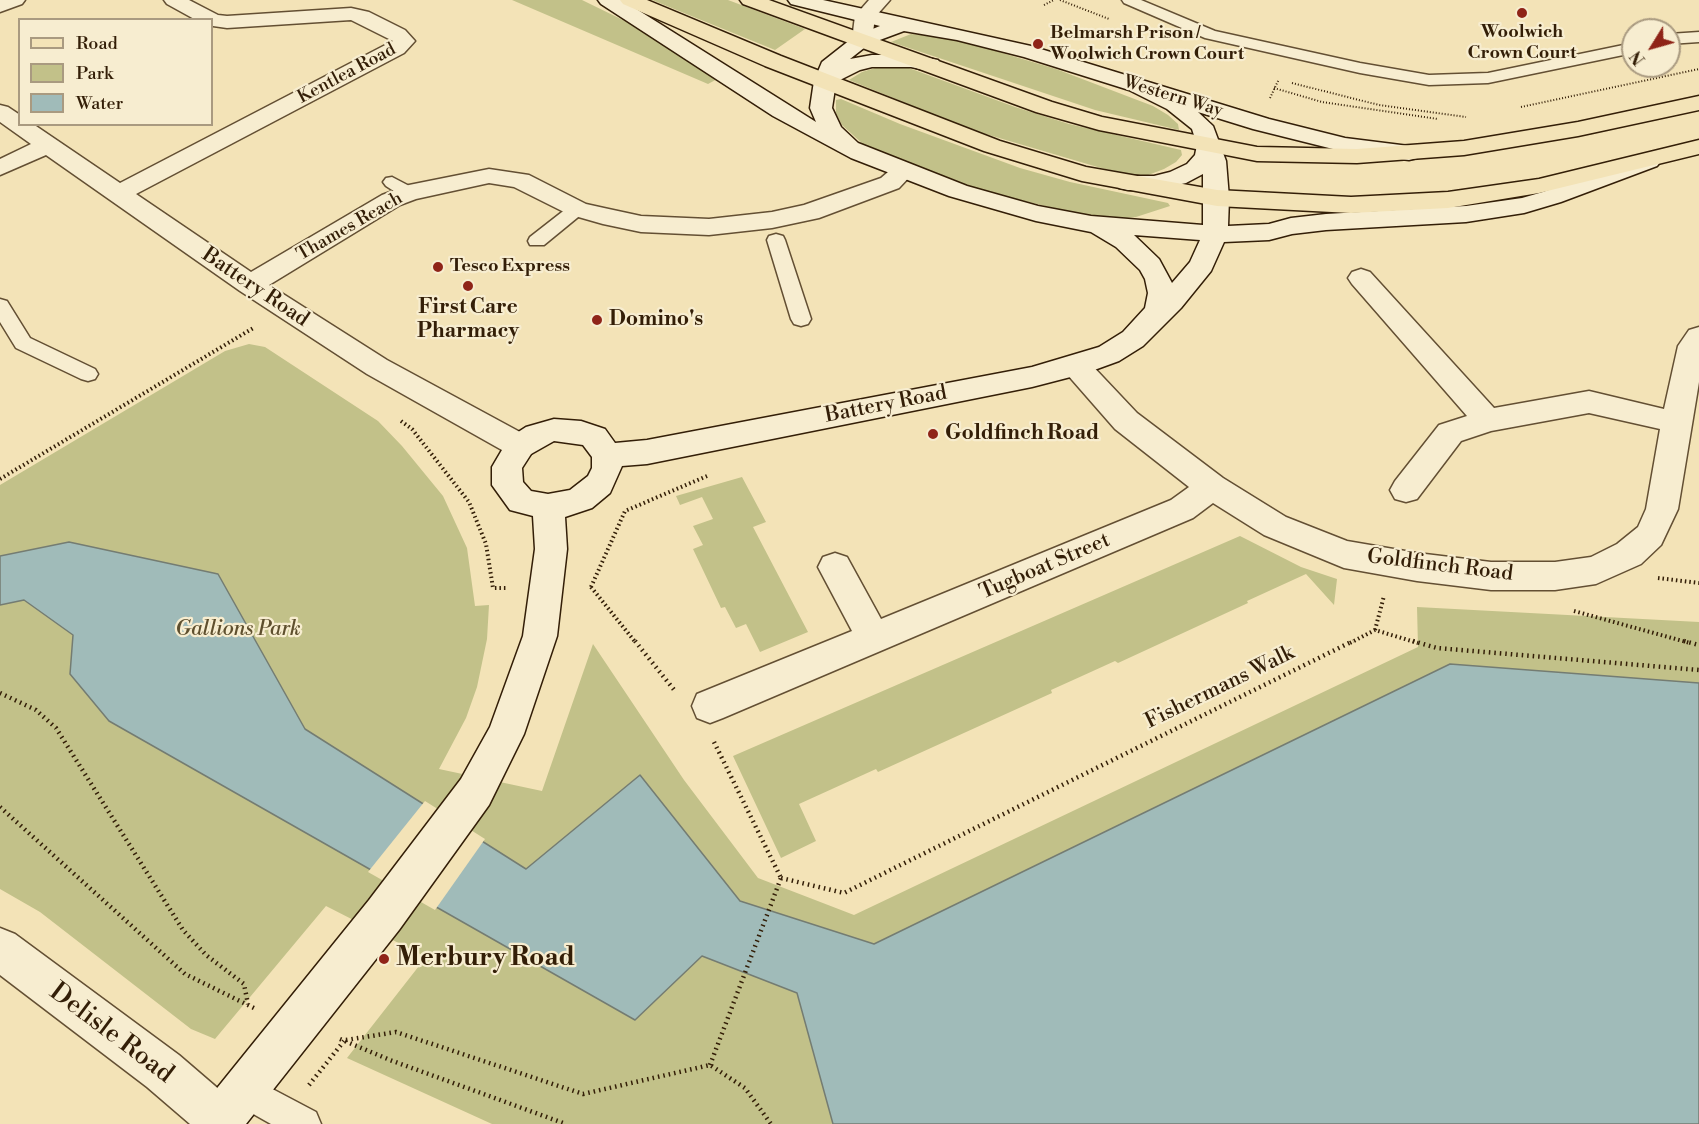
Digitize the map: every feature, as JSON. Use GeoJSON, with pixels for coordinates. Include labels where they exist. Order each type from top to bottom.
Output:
{"type":"FeatureCollection","features":[{"type":"Feature","properties":{"kind":"main road","name":"Western Way"},"geometry":{"type":"LineString","coordinates":[[630,0],[825,81],[992,146],[1073,171],[1217,198],[1351,205],[1448,200],[1539,186],[1699,147]]}},
{"type":"Feature","properties":{"kind":"main road","name":"Western Way"},"geometry":{"type":"LineString","coordinates":[[750,0],[1044,107],[1099,123],[1164,137],[1268,154],[1311,156],[1411,153],[1521,139],[1699,103]]}},
{"type":"Feature","properties":{"kind":"street"},"geometry":{"type":"LineString","coordinates":[[0,6],[15,0]]}},
{"type":"Feature","properties":{"kind":"street","name":"Kentlea Road"},"geometry":{"type":"LineString","coordinates":[[174,0],[208,18]]}},
{"type":"Feature","properties":{"kind":"street","name":"Western Way"},"geometry":{"type":"LineString","coordinates":[[608,0],[781,111],[859,153],[903,171],[990,200],[1091,224],[1215,234],[1269,232],[1291,226],[1326,222],[1432,218],[1495,210],[1552,197],[1661,157]]}},
{"type":"Feature","properties":{"kind":"street","name":"Western Way"},"geometry":{"type":"LineString","coordinates":[[798,0],[1031,52],[1261,124],[1345,146],[1411,153]]}},
{"type":"Feature","properties":{"kind":"street"},"geometry":{"type":"LineString","coordinates":[[862,40],[865,16],[880,0]]}},
{"type":"Feature","properties":{"kind":"street","name":"Kentlea Road"},"geometry":{"type":"LineString","coordinates":[[118,194],[396,49],[405,41],[398,34],[362,16],[351,14],[246,21],[213,20]]}},
{"type":"Feature","properties":{"kind":"street"},"geometry":{"type":"LineString","coordinates":[[859,153],[831,130],[824,119],[820,108],[825,81],[833,62],[862,40],[883,31],[911,27]]}},
{"type":"Feature","properties":{"kind":"street","name":"Western Way"},"geometry":{"type":"LineString","coordinates":[[825,81],[854,65],[872,61],[891,60],[930,65]]}},
{"type":"Feature","properties":{"kind":"street","name":"Battery Road"},"geometry":{"type":"LineString","coordinates":[[607,454],[647,452],[1032,377],[1076,366],[1109,354],[1133,339],[1171,302],[1202,265],[1215,234],[1217,198],[1217,179],[1209,143],[1202,126],[1175,104],[1138,87]]}},
{"type":"Feature","properties":{"kind":"street","name":"Battery Road"},"geometry":{"type":"LineString","coordinates":[[0,112],[18,124]]}},
{"type":"Feature","properties":{"kind":"street"},"geometry":{"type":"LineString","coordinates":[[213,117],[238,131]]}},
{"type":"Feature","properties":{"kind":"street","name":"Battery Road"},"geometry":{"type":"LineString","coordinates":[[20,126],[249,285],[377,367],[520,446]]}},
{"type":"Feature","properties":{"kind":"street","name":"Western Way"},"geometry":{"type":"LineString","coordinates":[[1128,183],[1154,183],[1178,178],[1195,169],[1206,156],[1209,143]]}},
{"type":"Feature","properties":{"kind":"street"},"geometry":{"type":"LineString","coordinates":[[0,168],[48,145]]}},
{"type":"Feature","properties":{"kind":"street","name":"Thames Reach"},"geometry":{"type":"LineString","coordinates":[[249,285],[392,200],[400,188],[503,176],[520,180],[577,209],[640,224],[774,230],[890,183],[903,171]]}},
{"type":"Feature","properties":{"kind":"street","name":"Western Way"},"geometry":{"type":"LineString","coordinates":[[1124,228],[1183,212],[1217,198]]}},
{"type":"Feature","properties":{"kind":"street","name":"Battery Road"},"geometry":{"type":"LineString","coordinates":[[1091,224],[1125,241],[1150,265],[1158,279],[1161,294],[1159,308],[1151,321]]}},
{"type":"Feature","properties":{"kind":"street"},"geometry":{"type":"LineString","coordinates":[[1361,278],[1488,420]]}},
{"type":"Feature","properties":{"kind":"street","name":"Goldfinch Road"},"geometry":{"type":"LineString","coordinates":[[1076,366],[1126,421],[1212,487],[1275,525],[1344,554],[1417,567],[1491,576],[1555,576],[1596,570],[1629,554],[1650,536],[1662,509],[1692,346],[1699,337]]}},
{"type":"Feature","properties":{"kind":"street"},"geometry":{"type":"LineString","coordinates":[[1406,490],[1450,433],[1488,420],[1589,402],[1631,410],[1676,423]]}},
{"type":"Feature","properties":{"kind":"street"},"geometry":{"type":"LineString","coordinates":[[565,429],[581,432],[594,437],[607,454],[607,468],[599,484],[581,499],[564,505],[548,507],[522,501],[508,485],[507,467],[520,446],[537,435],[565,429]]}},
{"type":"Feature","properties":{"kind":"street","name":"Tugboat Street"},"geometry":{"type":"LineString","coordinates":[[710,706],[1182,509],[1212,487]]}},
{"type":"Feature","properties":{"kind":"street"},"geometry":{"type":"LineString","coordinates":[[227,1111],[384,915],[475,792],[499,748],[540,636],[551,549],[548,507]]}},
{"type":"Feature","properties":{"kind":"street"},"geometry":{"type":"LineString","coordinates":[[836,567],[874,638]]}},
{"type":"Feature","properties":{"kind":"street","name":"Delisle Road"},"geometry":{"type":"LineString","coordinates":[[0,949],[163,1071],[227,1111]]}},
{"type":"Feature","properties":{"kind":"lane"},"geometry":{"type":"LineString","coordinates":[[1130,0],[1210,35],[1360,68],[1429,80],[1488,78],[1621,50]]}},
{"type":"Feature","properties":{"kind":"lane"},"geometry":{"type":"LineString","coordinates":[[1681,38],[1699,37]]}},
{"type":"Feature","properties":{"kind":"lane"},"geometry":{"type":"LineString","coordinates":[[537,241],[577,209]]}},
{"type":"Feature","properties":{"kind":"lane"},"geometry":{"type":"LineString","coordinates":[[774,230],[801,319]]}},
{"type":"Feature","properties":{"kind":"lane"},"geometry":{"type":"LineString","coordinates":[[0,306],[23,343],[88,374]]}},
{"type":"Feature","properties":{"kind":"lane"},"geometry":{"type":"LineString","coordinates":[[227,1111],[304,1124]]}},
{"type":"Feature","properties":{"kind":"path"},"geometry":{"type":"LineString","coordinates":[[1044,5],[1054,0]]}},
{"type":"Feature","properties":{"kind":"path"},"geometry":{"type":"LineString","coordinates":[[1274,88],[1279,79]]}},
{"type":"Feature","properties":{"kind":"path"},"geometry":{"type":"LineString","coordinates":[[0,479],[258,325]]}},
{"type":"Feature","properties":{"kind":"path"},"geometry":{"type":"LineString","coordinates":[[394,416],[412,429],[469,502],[486,544],[493,588],[509,588]]}},
{"type":"Feature","properties":{"kind":"path"},"geometry":{"type":"LineString","coordinates":[[591,587],[625,511]]}},
{"type":"Feature","properties":{"kind":"path"},"geometry":{"type":"LineString","coordinates":[[1384,587],[1375,630],[1437,648],[1699,670]]}},
{"type":"Feature","properties":{"kind":"path"},"geometry":{"type":"LineString","coordinates":[[1569,602],[1574,611],[1699,645]]}},
{"type":"Feature","properties":{"kind":"path","name":"Fishermans Walk"},"geometry":{"type":"LineString","coordinates":[[710,1065],[740,992],[781,878],[844,893],[1375,630]]}},
{"type":"Feature","properties":{"kind":"path"},"geometry":{"type":"LineString","coordinates":[[0,693],[36,710],[56,728],[183,930],[206,955],[244,984],[248,1005],[184,974],[0,807]]}},
{"type":"Feature","properties":{"kind":"path"},"geometry":{"type":"LineString","coordinates":[[333,1054],[344,1041],[396,1032],[583,1094],[710,1065],[745,1088],[771,1124]]}},
{"type":"Feature","properties":{"kind":"path"},"geometry":{"type":"LineString","coordinates":[[344,1041],[566,1124]]}},
{"type":"Feature","properties":{"kind":"green space"},"geometry":{"type":"Polygon","coordinates":[[[512,0],[582,0],[627,22],[719,78],[708,84],[512,0]]]}},
{"type":"Feature","properties":{"kind":"green space"},"geometry":{"type":"Polygon","coordinates":[[[652,0],[728,0],[805,29],[775,50],[652,0]]]}},
{"type":"Feature","properties":{"kind":"green space"},"geometry":{"type":"Polygon","coordinates":[[[911,34],[952,38],[1056,69],[1153,106],[1178,124],[1179,130],[1095,110],[891,42],[911,34]]]}},
{"type":"Feature","properties":{"kind":"green space"},"geometry":{"type":"Polygon","coordinates":[[[888,64],[898,64],[1015,107],[1069,124],[1181,150],[1182,155],[1176,162],[1164,169],[1143,177],[1101,168],[972,130],[849,80],[862,72],[888,64]]]}},
{"type":"Feature","properties":{"kind":"green space"},"geometry":{"type":"Polygon","coordinates":[[[841,99],[900,124],[1020,168],[1070,182],[1168,203],[1170,206],[1136,217],[1115,219],[1082,215],[984,191],[928,172],[864,145],[842,125],[836,113],[836,100],[841,99]]]}},
{"type":"Feature","properties":{"kind":"green space","name":"Gallions Park"},"geometry":{"type":"Polygon","coordinates":[[[249,344],[265,347],[378,421],[443,496],[467,548],[475,606],[489,605],[487,639],[477,687],[466,718],[439,769],[542,791],[593,644],[684,780],[758,878],[854,915],[1418,647],[1417,607],[1699,622],[1699,1124],[492,1124],[347,1058],[426,957],[326,906],[215,1039],[191,1029],[40,912],[0,889],[0,485],[225,351],[249,344]]]}},
{"type":"Feature","properties":{"kind":"green space"},"geometry":{"type":"Polygon","coordinates":[[[742,477],[766,522],[753,527],[808,632],[760,652],[746,624],[736,628],[725,607],[721,608],[693,549],[703,545],[693,526],[713,519],[702,497],[680,505],[676,496],[742,477]]]}},
{"type":"Feature","properties":{"kind":"green space"},"geometry":{"type":"Polygon","coordinates":[[[1240,536],[1301,567],[1337,579],[1334,605],[1306,574],[1247,601],[1248,603],[1118,663],[1115,661],[1051,690],[1052,693],[878,772],[876,769],[799,804],[816,841],[781,858],[733,756],[1240,536]]]}},
{"type":"Feature","properties":{"kind":"water"},"geometry":{"type":"Polygon","coordinates":[[[69,542],[218,574],[305,729],[526,869],[640,775],[740,901],[874,944],[1450,664],[1699,683],[1699,1124],[833,1124],[797,993],[702,956],[635,1020],[109,721],[70,674],[73,635],[24,600],[0,605],[0,556],[69,542]]]}},
{"type":"Feature","properties":{"kind":"pier"},"geometry":{"type":"Polygon","coordinates":[[[425,801],[485,839],[435,910],[368,872],[425,801]]]}},
{"type":"Feature","properties":{"kind":"place","name":"Woolwich Crown Court"},"geometry":{"type":"Point","coordinates":[1522,13]}},
{"type":"Feature","properties":{"kind":"place","name":"Belmarsh Prison / Woolwich Crown Court"},"geometry":{"type":"Point","coordinates":[1038,44]}},
{"type":"Feature","properties":{"kind":"place","name":"Tesco Express"},"geometry":{"type":"Point","coordinates":[438,267]}},
{"type":"Feature","properties":{"kind":"place","name":"First Care Pharmacy"},"geometry":{"type":"Point","coordinates":[468,286]}},
{"type":"Feature","properties":{"kind":"place","name":"Domino's"},"geometry":{"type":"Point","coordinates":[597,320]}},
{"type":"Feature","properties":{"kind":"place","name":"Goldfinch Road"},"geometry":{"type":"Point","coordinates":[933,434]}},
{"type":"Feature","properties":{"kind":"place","name":"Merbury Road"},"geometry":{"type":"Point","coordinates":[384,959]}}]}
